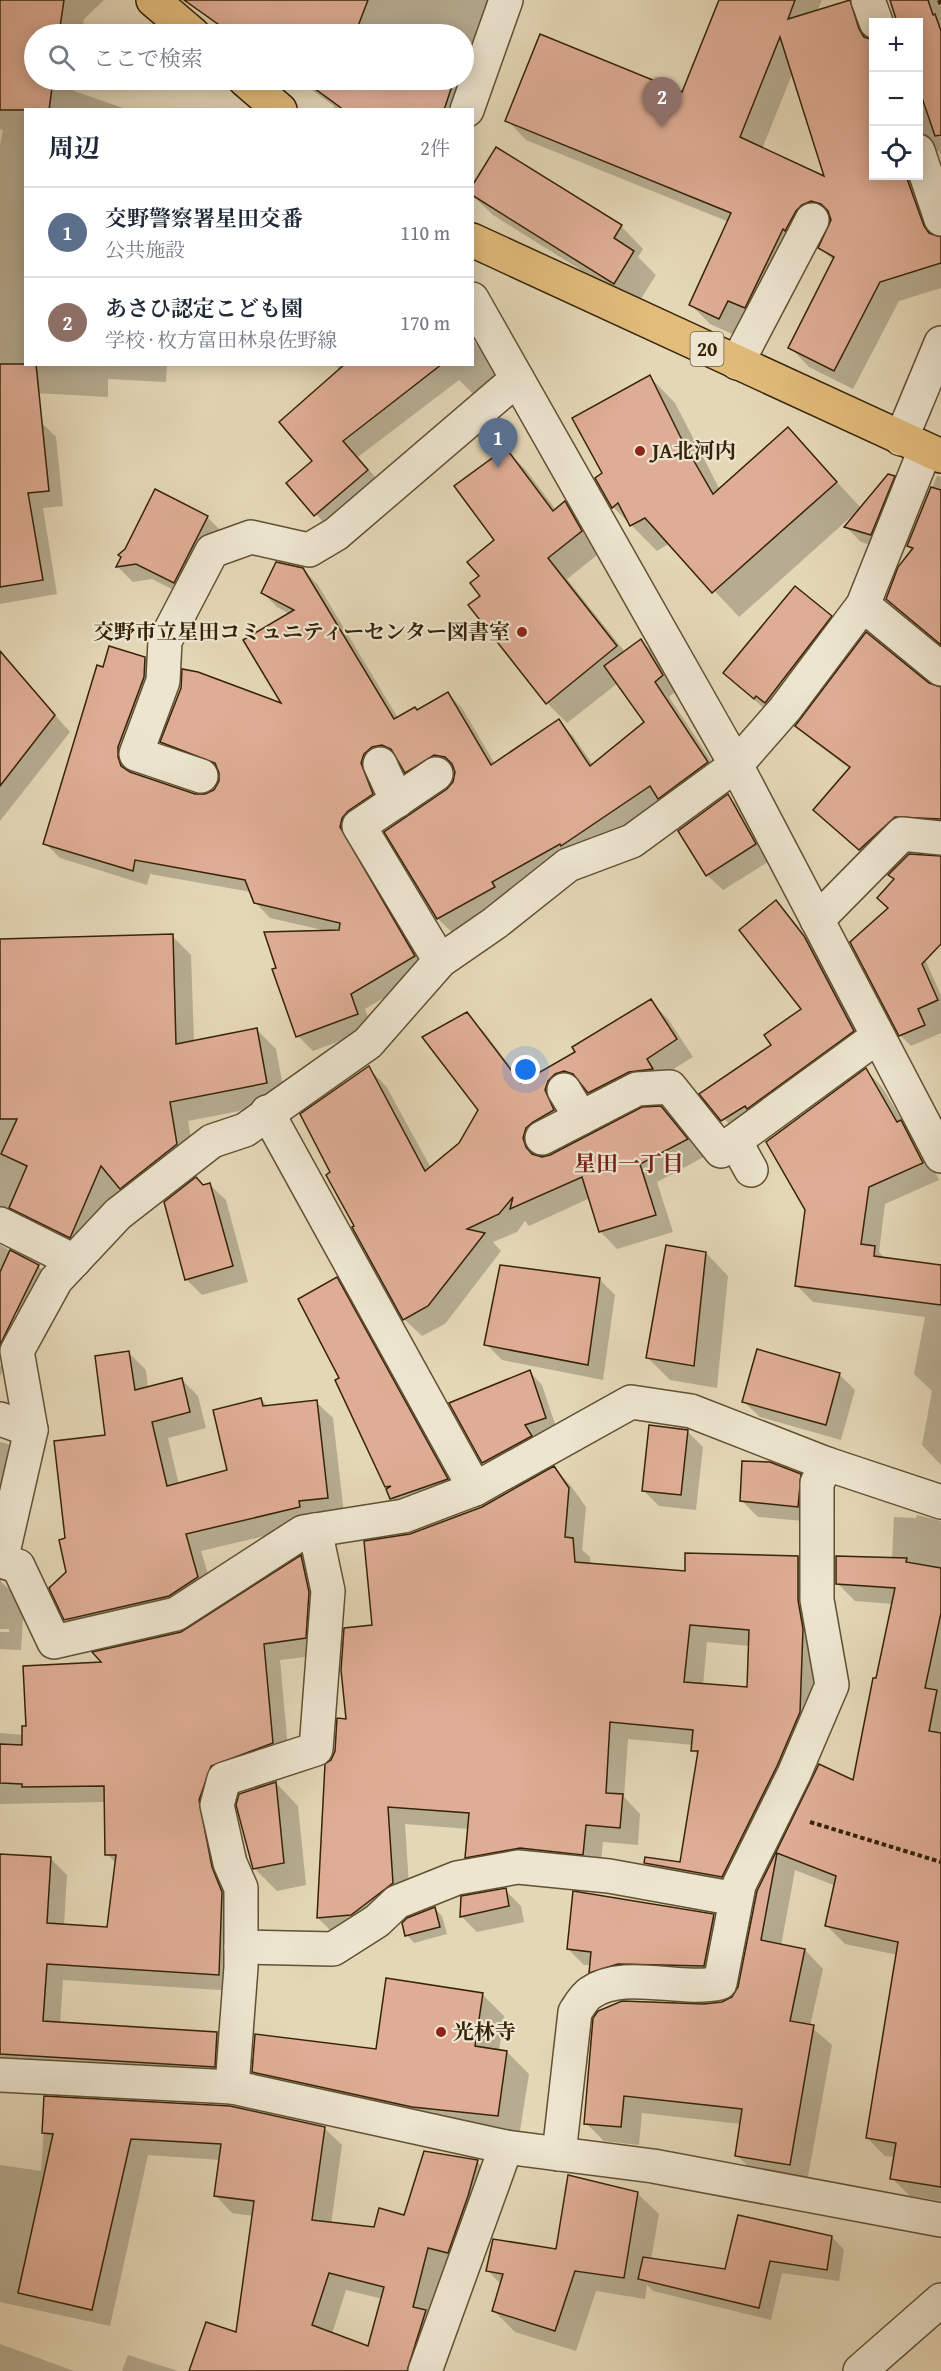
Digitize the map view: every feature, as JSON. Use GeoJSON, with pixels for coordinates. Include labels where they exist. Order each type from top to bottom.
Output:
{"type":"FeatureCollection","features":[{"type":"Feature","properties":{"kind":"main road"},"geometry":{"type":"LineString","coordinates":[[153,0],[181,24]]}},
{"type":"Feature","properties":{"kind":"main road"},"geometry":{"type":"LineString","coordinates":[[257,90],[278,108]]}},
{"type":"Feature","properties":{"kind":"main road","name":"20"},"geometry":{"type":"LineString","coordinates":[[474,241],[922,448]]}},
{"type":"Feature","properties":{"kind":"street"},"geometry":{"type":"LineString","coordinates":[[468,108],[506,0]]}},
{"type":"Feature","properties":{"kind":"street"},"geometry":{"type":"LineString","coordinates":[[868,0],[875,18]]}},
{"type":"Feature","properties":{"kind":"street"},"geometry":{"type":"LineString","coordinates":[[923,166],[941,219]]}},
{"type":"Feature","properties":{"kind":"street"},"geometry":{"type":"LineString","coordinates":[[737,363],[812,220]]}},
{"type":"Feature","properties":{"kind":"street"},"geometry":{"type":"LineString","coordinates":[[474,303],[736,765],[941,1156]]}},
{"type":"Feature","properties":{"kind":"street"},"geometry":{"type":"LineString","coordinates":[[941,343],[922,448],[864,605],[785,709],[736,765],[632,841],[568,865],[495,923],[440,961],[368,1043],[267,1112],[245,1130],[212,1141],[118,1214],[65,1270],[17,1351],[31,1430],[0,1561],[18,1566],[54,1642],[176,1614],[303,1532],[404,1516],[475,1489],[631,1402],[691,1411],[827,1464],[941,1502]]}},
{"type":"Feature","properties":{"kind":"street"},"geometry":{"type":"LineString","coordinates":[[201,776],[136,754],[163,681],[152,635],[212,551],[251,537],[309,550],[336,534],[517,380]]}},
{"type":"Feature","properties":{"kind":"street"},"geometry":{"type":"LineString","coordinates":[[864,605],[941,669]]}},
{"type":"Feature","properties":{"kind":"street"},"geometry":{"type":"LineString","coordinates":[[380,765],[397,801]]}},
{"type":"Feature","properties":{"kind":"street"},"geometry":{"type":"LineString","coordinates":[[436,774],[359,826],[440,961]]}},
{"type":"Feature","properties":{"kind":"street"},"geometry":{"type":"LineString","coordinates":[[817,920],[902,834],[941,838]]}},
{"type":"Feature","properties":{"kind":"street"},"geometry":{"type":"LineString","coordinates":[[542,1138],[573,1104],[637,1089],[670,1087],[721,1151],[877,1037]]}},
{"type":"Feature","properties":{"kind":"street"},"geometry":{"type":"LineString","coordinates":[[267,1112],[475,1489]]}},
{"type":"Feature","properties":{"kind":"street"},"geometry":{"type":"LineString","coordinates":[[735,1141],[751,1170]]}},
{"type":"Feature","properties":{"kind":"street"},"geometry":{"type":"LineString","coordinates":[[0,1224],[65,1270]]}},
{"type":"Feature","properties":{"kind":"street"},"geometry":{"type":"LineString","coordinates":[[0,1419],[31,1430]]}},
{"type":"Feature","properties":{"kind":"street"},"geometry":{"type":"LineString","coordinates":[[559,2154],[575,2012],[589,1994],[616,1981],[700,1988],[720,1983],[739,1885],[776,1811],[832,1684],[817,1600],[817,1483],[827,1464]]}},
{"type":"Feature","properties":{"kind":"street"},"geometry":{"type":"LineString","coordinates":[[232,2087],[241,1947],[241,1888],[230,1863],[217,1805],[224,1779],[316,1749],[328,1590],[315,1530]]}},
{"type":"Feature","properties":{"kind":"street"},"geometry":{"type":"LineString","coordinates":[[241,1947],[333,1949],[377,1921],[398,1902],[457,1878],[518,1867],[609,1876],[736,1899]]}},
{"type":"Feature","properties":{"kind":"street"},"geometry":{"type":"LineString","coordinates":[[0,2075],[232,2087],[506,2147],[653,2166],[941,2220]]}},
{"type":"Feature","properties":{"kind":"street"},"geometry":{"type":"LineString","coordinates":[[425,2371],[506,2147]]}},
{"type":"Feature","properties":{"kind":"street"},"geometry":{"type":"LineString","coordinates":[[860,2371],[941,2300]]}},
{"type":"Feature","properties":{"kind":"path"},"geometry":{"type":"LineString","coordinates":[[776,1811],[941,1862]]}},
{"type":"Feature","properties":{"kind":"building"},"geometry":{"type":"Polygon","coordinates":[[[0,0],[64,0],[60,24],[24,24],[24,90],[52,90],[49,108],[0,110],[0,0]]]}},
{"type":"Feature","properties":{"kind":"building"},"geometry":{"type":"Polygon","coordinates":[[[184,0],[368,0],[359,24],[218,24],[184,0]]]}},
{"type":"Feature","properties":{"kind":"building"},"geometry":{"type":"Polygon","coordinates":[[[719,0],[795,0],[788,19],[850,0],[859,29],[864,37],[869,39],[869,180],[907,180],[924,226],[929,233],[941,237],[941,263],[880,282],[834,371],[788,348],[834,257],[818,248],[831,220],[828,211],[821,204],[811,201],[796,211],[785,231],[783,229],[745,308],[728,301],[719,319],[689,305],[731,213],[505,121],[540,34],[682,92],[719,0]],[[780,37],[740,137],[824,176],[780,37]]]}},
{"type":"Feature","properties":{"kind":"building"},"geometry":{"type":"Polygon","coordinates":[[[890,0],[928,0],[933,15],[935,14],[941,31],[941,135],[935,136],[923,101],[923,18],[896,18],[890,0]]]}},
{"type":"Feature","properties":{"kind":"building"},"geometry":{"type":"Polygon","coordinates":[[[317,90],[451,90],[445,108],[341,108],[317,90]]]}},
{"type":"Feature","properties":{"kind":"building"},"geometry":{"type":"Polygon","coordinates":[[[496,147],[622,225],[614,238],[634,251],[614,284],[474,196],[474,183],[496,147]]]}},
{"type":"Feature","properties":{"kind":"building"},"geometry":{"type":"Polygon","coordinates":[[[0,364],[24,364],[24,366],[36,366],[49,491],[28,493],[43,580],[0,587],[0,364]]]}},
{"type":"Feature","properties":{"kind":"building"},"geometry":{"type":"Polygon","coordinates":[[[343,366],[439,366],[343,441],[368,470],[314,516],[286,483],[312,461],[279,422],[343,366]]]}},
{"type":"Feature","properties":{"kind":"building"},"geometry":{"type":"Polygon","coordinates":[[[650,375],[683,442],[713,494],[788,427],[837,482],[712,593],[645,518],[630,526],[618,503],[612,508],[595,478],[602,473],[572,418],[650,375]]]}},
{"type":"Feature","properties":{"kind":"building"},"geometry":{"type":"Polygon","coordinates":[[[506,448],[553,511],[565,501],[582,531],[548,558],[617,646],[546,704],[468,605],[480,596],[470,583],[479,576],[467,562],[494,540],[454,486],[506,448]]]}},
{"type":"Feature","properties":{"kind":"building"},"geometry":{"type":"Polygon","coordinates":[[[888,474],[895,476],[871,535],[844,527],[888,474]]]}},
{"type":"Feature","properties":{"kind":"building"},"geometry":{"type":"Polygon","coordinates":[[[931,487],[941,490],[941,645],[886,599],[898,567],[913,548],[907,546],[931,487]]]}},
{"type":"Feature","properties":{"kind":"building"},"geometry":{"type":"Polygon","coordinates":[[[155,489],[208,516],[174,583],[136,564],[116,567],[121,557],[118,555],[125,549],[155,489]]]}},
{"type":"Feature","properties":{"kind":"building"},"geometry":{"type":"Polygon","coordinates":[[[276,562],[303,568],[394,719],[415,707],[417,710],[448,692],[491,765],[559,719],[590,766],[644,722],[604,666],[641,639],[663,675],[655,682],[708,762],[658,799],[650,786],[561,846],[560,844],[492,882],[495,887],[437,919],[384,832],[447,789],[453,782],[455,772],[452,764],[445,757],[434,755],[405,773],[391,749],[382,745],[372,747],[364,754],[361,763],[373,794],[348,811],[342,818],[340,827],[415,956],[351,994],[358,1014],[296,1037],[272,969],[276,968],[264,932],[339,930],[340,923],[254,903],[245,880],[135,860],[133,871],[43,844],[97,665],[103,667],[109,646],[145,657],[144,677],[118,747],[121,766],[130,772],[195,794],[205,794],[214,790],[219,781],[215,763],[160,742],[181,688],[182,669],[198,672],[281,703],[243,640],[294,610],[261,593],[276,562]]]}},
{"type":"Feature","properties":{"kind":"building"},"geometry":{"type":"Polygon","coordinates":[[[795,586],[832,616],[765,703],[756,696],[754,699],[723,673],[795,586]]]}},
{"type":"Feature","properties":{"kind":"building"},"geometry":{"type":"Polygon","coordinates":[[[866,632],[929,683],[941,687],[941,819],[895,817],[859,850],[813,810],[850,767],[795,726],[866,632]]]}},
{"type":"Feature","properties":{"kind":"building"},"geometry":{"type":"Polygon","coordinates":[[[0,651],[55,715],[0,786],[0,651]]]}},
{"type":"Feature","properties":{"kind":"building"},"geometry":{"type":"Polygon","coordinates":[[[728,794],[756,844],[706,876],[678,831],[728,794]]]}},
{"type":"Feature","properties":{"kind":"building"},"geometry":{"type":"Polygon","coordinates":[[[909,854],[941,856],[941,944],[922,964],[938,1000],[918,1009],[925,1025],[899,1036],[850,942],[888,908],[877,898],[894,879],[888,875],[909,854]]]}},
{"type":"Feature","properties":{"kind":"building"},"geometry":{"type":"Polygon","coordinates":[[[776,900],[804,936],[854,1031],[747,1109],[745,1106],[721,1121],[699,1094],[771,1045],[764,1035],[801,1009],[739,930],[776,900]]]}},
{"type":"Feature","properties":{"kind":"building"},"geometry":{"type":"Polygon","coordinates":[[[173,934],[176,1044],[257,1028],[267,1083],[170,1102],[177,1144],[120,1189],[101,1166],[70,1238],[9,1208],[27,1166],[1,1154],[17,1119],[0,1119],[0,939],[173,934]]]}},
{"type":"Feature","properties":{"kind":"building"},"geometry":{"type":"Polygon","coordinates":[[[651,999],[677,1039],[647,1059],[653,1069],[629,1072],[588,1093],[573,1074],[564,1071],[555,1074],[548,1081],[545,1090],[554,1110],[526,1128],[523,1138],[532,1154],[542,1157],[642,1107],[661,1106],[688,1139],[640,1164],[656,1215],[599,1232],[582,1177],[510,1209],[513,1197],[499,1214],[467,1229],[485,1233],[428,1306],[403,1320],[326,1175],[330,1172],[300,1114],[369,1066],[425,1171],[459,1143],[478,1110],[422,1037],[467,1012],[521,1083],[575,1052],[572,1047],[651,999]]]}},
{"type":"Feature","properties":{"kind":"building"},"geometry":{"type":"Polygon","coordinates":[[[866,1068],[897,1122],[901,1120],[923,1163],[869,1187],[861,1244],[875,1246],[874,1256],[941,1265],[941,1305],[795,1286],[805,1210],[766,1142],[866,1068]]]}},
{"type":"Feature","properties":{"kind":"building"},"geometry":{"type":"Polygon","coordinates":[[[196,1177],[203,1185],[210,1183],[233,1266],[185,1280],[164,1202],[196,1177]]]}},
{"type":"Feature","properties":{"kind":"building"},"geometry":{"type":"Polygon","coordinates":[[[666,1245],[706,1252],[694,1366],[646,1358],[666,1245]]]}},
{"type":"Feature","properties":{"kind":"building"},"geometry":{"type":"Polygon","coordinates":[[[10,1250],[39,1265],[0,1345],[0,1272],[10,1250]]]}},
{"type":"Feature","properties":{"kind":"building"},"geometry":{"type":"Polygon","coordinates":[[[500,1265],[600,1278],[588,1365],[484,1345],[500,1265]]]}},
{"type":"Feature","properties":{"kind":"building"},"geometry":{"type":"Polygon","coordinates":[[[337,1277],[448,1479],[390,1499],[386,1489],[391,1486],[385,1487],[335,1380],[339,1378],[298,1299],[337,1277]]]}},
{"type":"Feature","properties":{"kind":"building"},"geometry":{"type":"Polygon","coordinates":[[[757,1349],[840,1373],[826,1425],[742,1402],[757,1349]]]}},
{"type":"Feature","properties":{"kind":"building"},"geometry":{"type":"Polygon","coordinates":[[[129,1351],[135,1390],[182,1378],[190,1412],[152,1422],[167,1486],[227,1470],[213,1410],[261,1398],[263,1406],[317,1400],[328,1498],[299,1501],[300,1507],[186,1534],[198,1577],[169,1596],[64,1620],[49,1588],[66,1572],[59,1540],[65,1538],[54,1441],[105,1435],[95,1356],[129,1351]]]}},
{"type":"Feature","properties":{"kind":"building"},"geometry":{"type":"Polygon","coordinates":[[[530,1370],[546,1418],[525,1425],[532,1436],[482,1463],[449,1403],[530,1370]]]}},
{"type":"Feature","properties":{"kind":"building"},"geometry":{"type":"Polygon","coordinates":[[[649,1425],[688,1430],[681,1495],[642,1491],[649,1425]]]}},
{"type":"Feature","properties":{"kind":"building"},"geometry":{"type":"Polygon","coordinates":[[[742,1461],[770,1462],[801,1474],[798,1507],[740,1501],[742,1461]]]}},
{"type":"Feature","properties":{"kind":"building"},"geometry":{"type":"Polygon","coordinates":[[[554,1466],[569,1488],[565,1537],[573,1538],[575,1562],[685,1571],[685,1553],[798,1556],[798,1600],[803,1629],[800,1712],[777,1766],[722,1877],[644,1863],[645,1857],[680,1862],[698,1751],[691,1751],[693,1730],[610,1722],[606,1793],[623,1794],[620,1828],[586,1825],[583,1855],[520,1848],[465,1858],[469,1813],[388,1807],[393,1883],[351,1915],[317,1918],[325,1764],[331,1760],[335,1751],[337,1718],[346,1719],[341,1670],[344,1628],[372,1625],[364,1541],[410,1534],[482,1507],[554,1466]],[[690,1625],[684,1682],[747,1687],[749,1630],[690,1625]]]}},
{"type":"Feature","properties":{"kind":"building"},"geometry":{"type":"Polygon","coordinates":[[[301,1555],[309,1592],[306,1638],[264,1644],[273,1743],[211,1766],[199,1800],[212,1867],[222,1892],[219,1975],[47,1964],[43,2021],[217,2032],[215,2067],[0,2054],[0,1854],[51,1857],[47,1923],[107,1927],[116,1855],[105,1855],[104,1786],[22,1787],[22,1784],[0,1783],[0,1744],[22,1745],[22,1726],[26,1726],[23,1666],[101,1662],[92,1652],[181,1632],[301,1555]]]}},
{"type":"Feature","properties":{"kind":"building"},"geometry":{"type":"Polygon","coordinates":[[[836,1556],[907,1558],[906,1562],[941,1568],[941,1613],[925,1688],[937,1690],[929,1731],[941,1733],[941,2187],[890,2179],[896,2143],[866,2138],[898,1942],[825,1926],[836,1876],[777,1853],[761,1940],[805,1949],[790,2021],[814,2025],[790,2165],[735,2156],[742,2109],[624,2096],[621,2127],[584,2124],[593,2018],[598,2011],[622,2001],[704,2004],[722,2002],[732,1997],[738,1987],[757,1891],[819,1764],[853,1780],[873,1678],[876,1678],[895,1588],[836,1584],[836,1556]]]}},
{"type":"Feature","properties":{"kind":"building"},"geometry":{"type":"Polygon","coordinates":[[[276,1782],[284,1863],[253,1869],[236,1805],[239,1794],[276,1782]]]}},
{"type":"Feature","properties":{"kind":"building"},"geometry":{"type":"Polygon","coordinates":[[[506,1888],[509,1906],[460,1917],[461,1896],[506,1888]]]}},
{"type":"Feature","properties":{"kind":"building"},"geometry":{"type":"Polygon","coordinates":[[[573,1891],[714,1914],[704,1966],[618,1964],[589,1973],[591,1952],[567,1949],[573,1891]]]}},
{"type":"Feature","properties":{"kind":"building"},"geometry":{"type":"Polygon","coordinates":[[[435,1907],[440,1927],[405,1936],[402,1923],[407,1918],[435,1907]]]}},
{"type":"Feature","properties":{"kind":"building"},"geometry":{"type":"Polygon","coordinates":[[[386,1978],[483,1993],[475,2046],[507,2051],[498,2116],[412,2107],[252,2072],[255,2034],[376,2049],[386,1978]]]}},
{"type":"Feature","properties":{"kind":"building"},"geometry":{"type":"Polygon","coordinates":[[[44,2096],[230,2106],[325,2127],[312,2220],[374,2227],[379,2208],[404,2215],[424,2151],[478,2160],[448,2253],[428,2248],[413,2307],[426,2310],[407,2371],[189,2371],[206,2322],[236,2332],[254,2201],[214,2196],[221,2144],[131,2139],[92,2310],[18,2293],[53,2134],[42,2133],[44,2096]],[[329,2273],[312,2325],[368,2346],[384,2287],[329,2273]]]}},
{"type":"Feature","properties":{"kind":"building"},"geometry":{"type":"Polygon","coordinates":[[[568,2175],[638,2192],[624,2278],[575,2271],[555,2331],[492,2311],[503,2274],[486,2271],[493,2239],[556,2249],[568,2175]]]}},
{"type":"Feature","properties":{"kind":"building"},"geometry":{"type":"Polygon","coordinates":[[[738,2215],[832,2236],[827,2270],[770,2261],[759,2308],[638,2279],[643,2257],[725,2269],[738,2215]]]}},
{"type":"Feature","properties":{"kind":"railway"},"geometry":{"type":"LineString","coordinates":[[939,0],[941,4]]}},
{"type":"Feature","properties":{"kind":"place","name":"あさひ認定こども園"},"geometry":{"type":"Point","coordinates":[662,127]}},
{"type":"Feature","properties":{"kind":"place","name":"JA北河内"},"geometry":{"type":"Point","coordinates":[640,451]}},
{"type":"Feature","properties":{"kind":"place","name":"交野警察署星田交番"},"geometry":{"type":"Point","coordinates":[498,468]}},
{"type":"Feature","properties":{"kind":"place","name":"交野市立星田コミュニティーセンター図書室"},"geometry":{"type":"Point","coordinates":[522,632]}},
{"type":"Feature","properties":{"kind":"place","name":"光林寺"},"geometry":{"type":"Point","coordinates":[441,2032]}},
{"type":"Feature","properties":{"kind":"district","name":"星田一丁目"},"geometry":{"type":"Point","coordinates":[629,1163]}}]}
